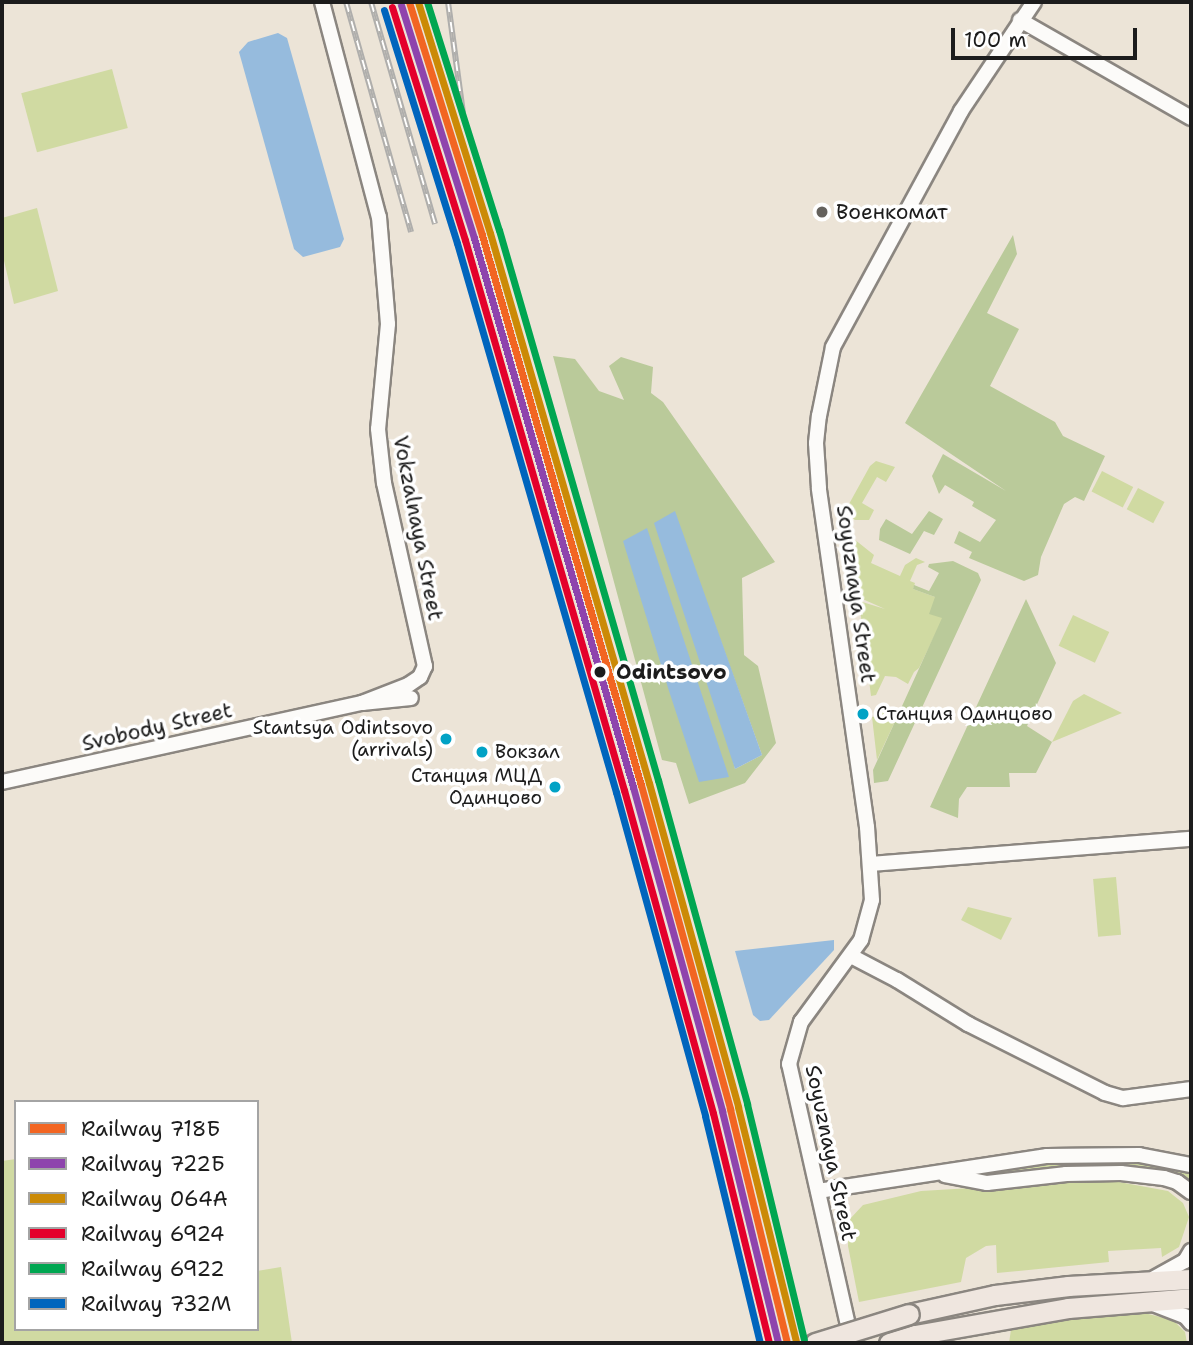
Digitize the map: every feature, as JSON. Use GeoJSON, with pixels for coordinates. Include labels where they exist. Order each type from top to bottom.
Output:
{"type":"FeatureCollection","features":[{"type":"Feature","properties":{"kind":"main road"},"geometry":{"type":"LineString","coordinates":[[889,1343],[915,1335],[1068,1308],[1191,1279]]}},
{"type":"Feature","properties":{"kind":"main road"},"geometry":{"type":"LineString","coordinates":[[815,1343],[909,1314],[1020,1292],[1143,1291],[1191,1298]]}},
{"type":"Feature","properties":{"kind":"street","name":"Vokzalnaya Street"},"geometry":{"type":"LineString","coordinates":[[322,2],[379,217],[388,324],[378,429],[384,483],[425,666],[410,691]]}},
{"type":"Feature","properties":{"kind":"street","name":"Soyuznaya Street"},"geometry":{"type":"LineString","coordinates":[[852,1343],[789,1065],[801,1022],[861,940],[871,908],[871,863],[818,477],[816,443],[832,348],[961,111],[1034,2]]}},
{"type":"Feature","properties":{"kind":"street"},"geometry":{"type":"LineString","coordinates":[[1020,20],[1191,118]]}},
{"type":"Feature","properties":{"kind":"street","name":"Svobody Street"},"geometry":{"type":"LineString","coordinates":[[2,782],[410,691]]}},
{"type":"Feature","properties":{"kind":"street"},"geometry":{"type":"LineString","coordinates":[[871,863],[1191,839]]}},
{"type":"Feature","properties":{"kind":"street"},"geometry":{"type":"LineString","coordinates":[[851,956],[897,980],[968,1024],[1105,1093],[1123,1098],[1191,1089]]}},
{"type":"Feature","properties":{"kind":"street"},"geometry":{"type":"LineString","coordinates":[[818,1191],[1047,1156],[1108,1153],[1139,1155],[1191,1165]]}},
{"type":"Feature","properties":{"kind":"street"},"geometry":{"type":"LineString","coordinates":[[933,1173],[987,1183],[1066,1174],[1121,1173],[1164,1178],[1191,1192]]}},
{"type":"Feature","properties":{"kind":"street"},"geometry":{"type":"LineString","coordinates":[[1191,1251],[1185,1261],[1143,1291],[1191,1323]]}},
{"type":"Feature","properties":{"kind":"green space"},"geometry":{"type":"Polygon","coordinates":[[[112,69],[128,128],[37,152],[21,93],[112,69]]]}},
{"type":"Feature","properties":{"kind":"green space"},"geometry":{"type":"Polygon","coordinates":[[[37,208],[58,291],[14,304],[2,252],[2,218],[37,208]]]}},
{"type":"Feature","properties":{"kind":"green space"},"geometry":{"type":"Polygon","coordinates":[[[1013,235],[1017,254],[987,313],[1019,329],[990,386],[1055,422],[1063,436],[1105,456],[1084,501],[1075,497],[1064,504],[1041,557],[1038,575],[1024,581],[969,558],[972,552],[954,543],[959,531],[980,542],[996,520],[972,506],[974,502],[945,485],[939,494],[932,476],[943,454],[1006,491],[905,423],[1013,235]]]}},
{"type":"Feature","properties":{"kind":"green space"},"geometry":{"type":"Polygon","coordinates":[[[553,356],[575,359],[599,391],[624,400],[609,366],[621,357],[653,367],[651,393],[663,402],[775,562],[742,578],[744,655],[758,666],[776,743],[745,783],[689,804],[676,763],[662,760],[553,356]],[[674,512],[735,769],[762,755],[674,512]]]}},
{"type":"Feature","properties":{"kind":"green space"},"geometry":{"type":"Polygon","coordinates":[[[876,461],[895,467],[886,482],[877,477],[862,503],[874,510],[869,520],[855,520],[851,517],[849,504],[870,466],[876,461]]]}},
{"type":"Feature","properties":{"kind":"green space"},"geometry":{"type":"Polygon","coordinates":[[[1102,471],[1133,487],[1123,507],[1092,491],[1102,471]]]}},
{"type":"Feature","properties":{"kind":"green space"},"geometry":{"type":"Polygon","coordinates":[[[1138,488],[1164,502],[1153,523],[1127,509],[1138,488]]]}},
{"type":"Feature","properties":{"kind":"green space"},"geometry":{"type":"Polygon","coordinates":[[[929,511],[943,519],[934,535],[924,531],[910,554],[879,540],[880,529],[886,519],[912,534],[929,511]]]}},
{"type":"Feature","properties":{"kind":"green space"},"geometry":{"type":"Polygon","coordinates":[[[849,535],[874,555],[871,563],[900,576],[905,565],[916,558],[925,562],[917,565],[910,581],[915,583],[913,589],[935,597],[943,618],[919,668],[908,684],[896,677],[885,676],[876,695],[871,696],[859,601],[885,609],[858,597],[849,535]]]}},
{"type":"Feature","properties":{"kind":"green space"},"geometry":{"type":"Polygon","coordinates":[[[953,561],[978,573],[981,580],[888,781],[874,783],[873,770],[942,618],[929,614],[935,597],[913,589],[914,585],[929,591],[939,573],[928,567],[929,564],[953,561]]]}},
{"type":"Feature","properties":{"kind":"green space"},"geometry":{"type":"Polygon","coordinates":[[[1026,599],[1056,663],[1027,726],[1052,742],[1036,773],[1009,773],[1010,787],[967,787],[959,799],[958,818],[930,807],[1026,599]]]}},
{"type":"Feature","properties":{"kind":"green space"},"geometry":{"type":"Polygon","coordinates":[[[1073,615],[1109,632],[1095,663],[1059,646],[1073,615]]]}},
{"type":"Feature","properties":{"kind":"green space"},"geometry":{"type":"Polygon","coordinates":[[[1084,694],[1122,713],[1052,742],[1073,701],[1084,694]]]}},
{"type":"Feature","properties":{"kind":"green space"},"geometry":{"type":"Polygon","coordinates":[[[880,711],[898,715],[877,760],[872,717],[880,716],[880,711]]]}},
{"type":"Feature","properties":{"kind":"green space"},"geometry":{"type":"Polygon","coordinates":[[[1116,877],[1121,935],[1098,937],[1093,879],[1116,877]]]}},
{"type":"Feature","properties":{"kind":"green space"},"geometry":{"type":"Polygon","coordinates":[[[968,907],[1012,918],[1001,940],[961,920],[968,907]]]}},
{"type":"Feature","properties":{"kind":"green space"},"geometry":{"type":"Polygon","coordinates":[[[14,1159],[14,1331],[259,1331],[259,1271],[281,1267],[292,1343],[2,1343],[2,1161],[14,1159]]]}},
{"type":"Feature","properties":{"kind":"green space"},"geometry":{"type":"Polygon","coordinates":[[[1135,1159],[1191,1174],[1191,1186],[1185,1180],[989,1178],[981,1172],[1040,1162],[1135,1159]]]}},
{"type":"Feature","properties":{"kind":"green space"},"geometry":{"type":"Polygon","coordinates":[[[1108,1180],[1168,1191],[1183,1203],[1189,1217],[1179,1247],[1162,1257],[1161,1248],[1108,1251],[1109,1262],[997,1273],[996,1245],[986,1246],[966,1258],[961,1282],[859,1302],[848,1246],[849,1220],[863,1205],[921,1191],[1108,1180]]]}},
{"type":"Feature","properties":{"kind":"green space"},"geometry":{"type":"Polygon","coordinates":[[[1136,1311],[1173,1320],[1185,1332],[1187,1343],[1009,1343],[1012,1323],[1136,1311]]]}},
{"type":"Feature","properties":{"kind":"water"},"geometry":{"type":"Polygon","coordinates":[[[278,33],[287,38],[344,239],[340,247],[303,257],[294,249],[239,52],[248,42],[278,33]]]}},
{"type":"Feature","properties":{"kind":"water"},"geometry":{"type":"Polygon","coordinates":[[[675,511],[762,755],[735,769],[654,523],[675,511]]]}},
{"type":"Feature","properties":{"kind":"water"},"geometry":{"type":"Polygon","coordinates":[[[647,528],[729,777],[699,782],[669,691],[623,541],[647,528]]]}},
{"type":"Feature","properties":{"kind":"water"},"geometry":{"type":"Polygon","coordinates":[[[834,940],[834,950],[769,1020],[760,1021],[753,1015],[735,951],[834,940]]]}},
{"type":"Feature","properties":{"kind":"railway"},"geometry":{"type":"LineString","coordinates":[[346,2],[411,232]]}},
{"type":"Feature","properties":{"kind":"railway"},"geometry":{"type":"LineString","coordinates":[[371,2],[435,224]]}},
{"type":"Feature","properties":{"kind":"railway"},"geometry":{"type":"LineString","coordinates":[[448,2],[463,113]]}},
{"type":"Feature","properties":{"kind":"rail line","name":"718Б"},"geometry":{"type":"LineString","coordinates":[[409,2],[482,235],[641,785],[730,1109],[787,1343]]}},
{"type":"Feature","properties":{"kind":"rail line","name":"064А"},"geometry":{"type":"LineString","coordinates":[[418,2],[490,233],[649,783],[738,1107],[796,1341]]}},
{"type":"Feature","properties":{"kind":"rail line","name":"6922"},"geometry":{"type":"LineString","coordinates":[[427,2],[499,230],[658,780],[747,1104],[804,1339]]}},
{"type":"Feature","properties":{"kind":"rail line","name":"722Б"},"geometry":{"type":"LineString","coordinates":[[401,5],[474,238],[633,787],[722,1111],[778,1343]]}},
{"type":"Feature","properties":{"kind":"rail line","name":"6924"},"geometry":{"type":"LineString","coordinates":[[392,7],[465,240],[624,790],[713,1113],[769,1343]]}},
{"type":"Feature","properties":{"kind":"rail line","name":"732М"},"geometry":{"type":"LineString","coordinates":[[384,10],[457,243],[616,792],[705,1116],[760,1343]]}},
{"type":"Feature","properties":{"kind":"place","name":"Военкомат"},"geometry":{"type":"Point","coordinates":[822,212]}},
{"type":"Feature","properties":{"kind":"place","name":"Odintsovo"},"geometry":{"type":"Point","coordinates":[600,672]}},
{"type":"Feature","properties":{"kind":"place","name":"Станция Одинцово"},"geometry":{"type":"Point","coordinates":[863,714]}},
{"type":"Feature","properties":{"kind":"place","name":"Stantsya Odintsovo (arrivals)"},"geometry":{"type":"Point","coordinates":[446,739]}},
{"type":"Feature","properties":{"kind":"place","name":"Вокзал"},"geometry":{"type":"Point","coordinates":[482,752]}},
{"type":"Feature","properties":{"kind":"place","name":"Станция МЦД Одинцово"},"geometry":{"type":"Point","coordinates":[555,787]}}]}
